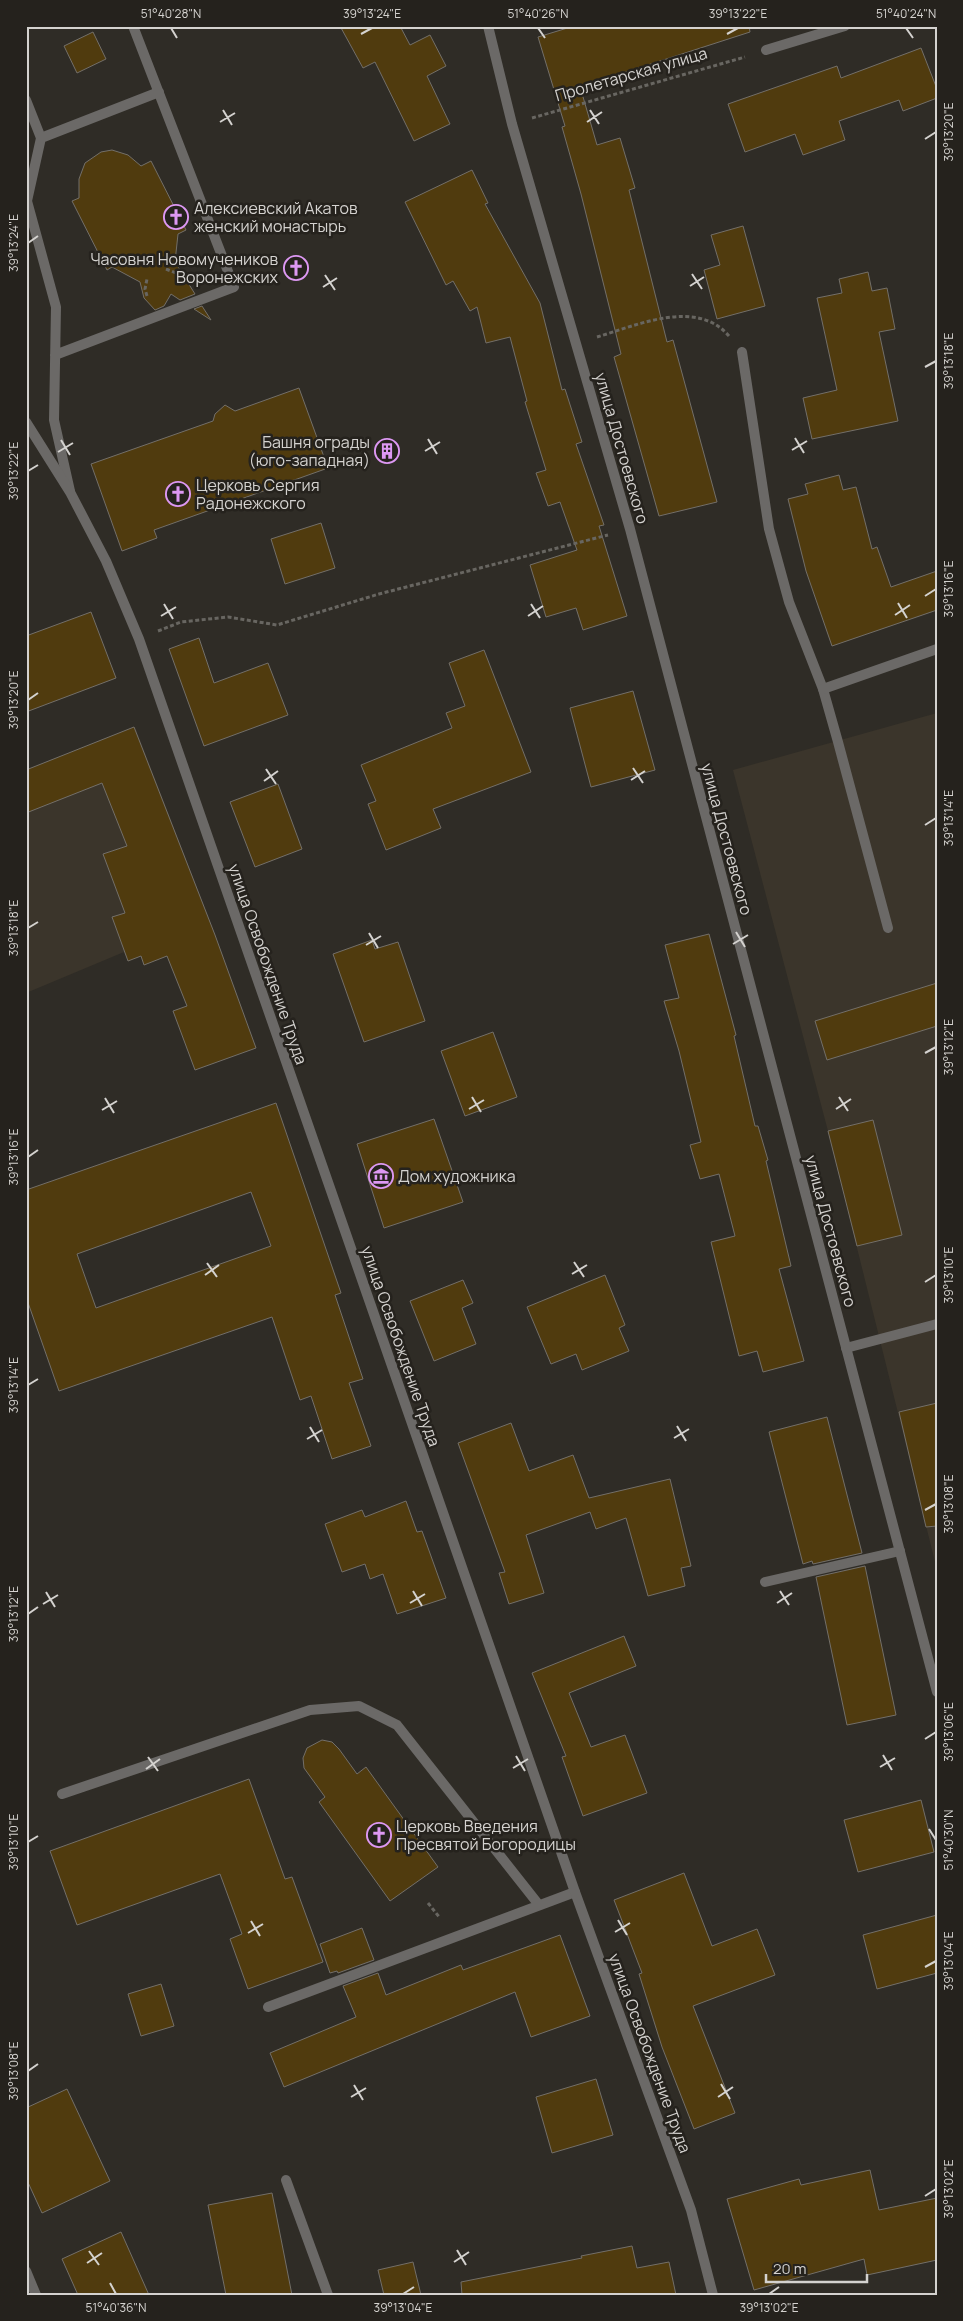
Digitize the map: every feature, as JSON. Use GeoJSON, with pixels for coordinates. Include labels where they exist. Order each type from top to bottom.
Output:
{"type":"FeatureCollection","features":[{"type":"Feature","properties":{"kind":"street"},"geometry":{"type":"LineString","coordinates":[[55,355],[234,287],[133,26]]}},
{"type":"Feature","properties":{"kind":"street","name":"улица Достоевского"},"geometry":{"type":"LineString","coordinates":[[488,26],[512,124],[630,529],[937,1692]]}},
{"type":"Feature","properties":{"kind":"street"},"geometry":{"type":"LineString","coordinates":[[766,50],[845,26]]}},
{"type":"Feature","properties":{"kind":"street"},"geometry":{"type":"LineString","coordinates":[[41,138],[159,92]]}},
{"type":"Feature","properties":{"kind":"street"},"geometry":{"type":"LineString","coordinates":[[26,100],[41,138],[27,201],[56,308],[54,420],[70,492]]}},
{"type":"Feature","properties":{"kind":"street"},"geometry":{"type":"LineString","coordinates":[[742,352],[769,529],[789,602],[822,689],[888,928]]}},
{"type":"Feature","properties":{"kind":"street","name":"улица Освобождение Труда"},"geometry":{"type":"LineString","coordinates":[[26,422],[70,492],[106,561],[139,638],[575,1892],[691,2210],[713,2295]]}},
{"type":"Feature","properties":{"kind":"street"},"geometry":{"type":"LineString","coordinates":[[822,689],[937,649]]}},
{"type":"Feature","properties":{"kind":"street"},"geometry":{"type":"LineString","coordinates":[[846,1348],[937,1324]]}},
{"type":"Feature","properties":{"kind":"street"},"geometry":{"type":"LineString","coordinates":[[765,1582],[900,1552]]}},
{"type":"Feature","properties":{"kind":"street"},"geometry":{"type":"LineString","coordinates":[[62,1794],[310,1710],[359,1706],[397,1725],[539,1904]]}},
{"type":"Feature","properties":{"kind":"street"},"geometry":{"type":"LineString","coordinates":[[268,2007],[575,1892]]}},
{"type":"Feature","properties":{"kind":"street"},"geometry":{"type":"LineString","coordinates":[[286,2180],[328,2295]]}},
{"type":"Feature","properties":{"kind":"street"},"geometry":{"type":"LineString","coordinates":[[26,2271],[36,2295]]}},
{"type":"Feature","properties":{"kind":"path","name":"Пролетарская улица"},"geometry":{"type":"LineString","coordinates":[[512,124],[766,50]]}},
{"type":"Feature","properties":{"kind":"path"},"geometry":{"type":"LineString","coordinates":[[575,344],[655,319],[695,316],[720,326],[742,352]]}},
{"type":"Feature","properties":{"kind":"path"},"geometry":{"type":"LineString","coordinates":[[139,638],[181,622],[228,617],[277,625],[510,559],[630,529]]}},
{"type":"Feature","properties":{"kind":"shaded area"},"geometry":{"type":"Polygon","coordinates":[[[937,713],[937,1570],[828,1131],[733,770],[937,713]]]}},
{"type":"Feature","properties":{"kind":"shaded area"},"geometry":{"type":"Polygon","coordinates":[[[135,727],[216,937],[144,965],[141,956],[128,961],[124,952],[26,993],[26,770],[135,727]]]}},
{"type":"Feature","properties":{"kind":"building"},"geometry":{"type":"Polygon","coordinates":[[[340,26],[400,26],[410,45],[430,35],[446,66],[427,76],[450,124],[414,141],[375,62],[363,68],[340,26]]]}},
{"type":"Feature","properties":{"kind":"building"},"geometry":{"type":"Polygon","coordinates":[[[574,26],[749,26],[750,32],[623,73],[624,77],[581,90],[597,145],[620,138],[635,188],[629,190],[667,342],[673,340],[717,502],[659,516],[614,357],[621,354],[581,194],[562,127],[565,126],[538,37],[574,26]]]}},
{"type":"Feature","properties":{"kind":"building"},"geometry":{"type":"Polygon","coordinates":[[[93,32],[106,59],[77,73],[64,46],[93,32]]]}},
{"type":"Feature","properties":{"kind":"building"},"geometry":{"type":"Polygon","coordinates":[[[921,48],[937,89],[937,98],[903,111],[899,100],[839,121],[845,140],[803,155],[795,134],[745,152],[728,104],[837,66],[841,78],[921,48]]]}},
{"type":"Feature","properties":{"kind":"building"},"geometry":{"type":"Polygon","coordinates":[[[112,150],[128,155],[141,166],[151,161],[186,230],[178,234],[175,262],[195,294],[180,300],[171,294],[164,306],[155,310],[144,298],[140,282],[112,267],[107,270],[72,201],[79,198],[79,179],[85,163],[101,152],[112,150]]]}},
{"type":"Feature","properties":{"kind":"building"},"geometry":{"type":"Polygon","coordinates":[[[472,170],[488,203],[485,204],[540,303],[562,390],[565,389],[582,442],[576,444],[604,525],[599,526],[627,616],[583,630],[576,608],[546,617],[530,565],[577,550],[560,502],[548,506],[536,473],[546,470],[525,402],[527,401],[510,337],[486,343],[477,307],[470,311],[453,281],[446,285],[405,202],[472,170]]]}},
{"type":"Feature","properties":{"kind":"building"},"geometry":{"type":"Polygon","coordinates":[[[743,226],[765,306],[717,319],[704,270],[720,265],[711,235],[743,226]]]}},
{"type":"Feature","properties":{"kind":"building"},"geometry":{"type":"Polygon","coordinates":[[[868,272],[872,291],[887,288],[895,329],[879,332],[898,421],[812,439],[803,398],[837,390],[817,298],[842,293],[839,279],[868,272]]]}},
{"type":"Feature","properties":{"kind":"building"},"geometry":{"type":"Polygon","coordinates":[[[202,306],[211,320],[194,309],[202,306]]]}},
{"type":"Feature","properties":{"kind":"building","name":"Церковь Сергия Радонежского"},"geometry":{"type":"Polygon","coordinates":[[[299,388],[328,468],[154,530],[157,538],[122,551],[91,464],[213,421],[215,414],[225,405],[235,411],[299,388]]]}},
{"type":"Feature","properties":{"kind":"building"},"geometry":{"type":"Polygon","coordinates":[[[839,475],[843,490],[856,487],[872,549],[877,547],[891,587],[937,571],[937,610],[832,646],[806,571],[788,499],[808,494],[805,484],[839,475]]]}},
{"type":"Feature","properties":{"kind":"building"},"geometry":{"type":"Polygon","coordinates":[[[321,523],[335,568],[285,584],[271,539],[321,523]]]}},
{"type":"Feature","properties":{"kind":"building"},"geometry":{"type":"Polygon","coordinates":[[[91,612],[116,678],[26,712],[26,636],[91,612]]]}},
{"type":"Feature","properties":{"kind":"building"},"geometry":{"type":"Polygon","coordinates":[[[199,638],[214,683],[268,663],[288,715],[204,746],[169,649],[199,638]]]}},
{"type":"Feature","properties":{"kind":"building"},"geometry":{"type":"Polygon","coordinates":[[[484,650],[531,772],[433,809],[441,828],[386,850],[368,804],[376,801],[361,765],[452,728],[446,713],[465,706],[449,663],[484,650]]]}},
{"type":"Feature","properties":{"kind":"building"},"geometry":{"type":"Polygon","coordinates":[[[633,691],[655,770],[591,787],[570,708],[633,691]]]}},
{"type":"Feature","properties":{"kind":"building"},"geometry":{"type":"Polygon","coordinates":[[[134,727],[215,935],[256,1048],[195,1070],[173,1011],[187,1006],[167,956],[144,965],[141,956],[128,961],[112,917],[125,913],[103,854],[127,846],[102,783],[26,813],[26,770],[134,727]]]}},
{"type":"Feature","properties":{"kind":"building"},"geometry":{"type":"Polygon","coordinates":[[[278,784],[302,849],[255,867],[230,802],[278,784]]]}},
{"type":"Feature","properties":{"kind":"building"},"geometry":{"type":"Polygon","coordinates":[[[709,934],[736,1035],[734,1036],[755,1126],[758,1126],[768,1160],[766,1161],[791,1266],[779,1269],[804,1361],[763,1372],[757,1351],[739,1356],[711,1242],[735,1236],[719,1174],[700,1179],[690,1145],[701,1142],[679,1051],[664,1001],[679,998],[665,945],[709,934]]]}},
{"type":"Feature","properties":{"kind":"building"},"geometry":{"type":"Polygon","coordinates":[[[372,940],[375,949],[398,942],[425,1021],[364,1042],[333,954],[372,940]]]}},
{"type":"Feature","properties":{"kind":"building"},"geometry":{"type":"Polygon","coordinates":[[[937,983],[937,1026],[827,1060],[815,1021],[937,983]]]}},
{"type":"Feature","properties":{"kind":"building"},"geometry":{"type":"Polygon","coordinates":[[[493,1032],[517,1097],[465,1116],[441,1051],[493,1032]]]}},
{"type":"Feature","properties":{"kind":"building"},"geometry":{"type":"Polygon","coordinates":[[[276,1103],[341,1293],[335,1295],[363,1379],[349,1383],[371,1446],[332,1459],[311,1396],[300,1400],[272,1317],[59,1391],[26,1297],[26,1190],[276,1103]],[[251,1192],[77,1254],[96,1308],[271,1246],[251,1192]]]}},
{"type":"Feature","properties":{"kind":"building"},"geometry":{"type":"Polygon","coordinates":[[[434,1119],[463,1202],[384,1228],[357,1144],[434,1119]]]}},
{"type":"Feature","properties":{"kind":"building"},"geometry":{"type":"Polygon","coordinates":[[[873,1120],[902,1235],[857,1246],[828,1131],[873,1120]]]}},
{"type":"Feature","properties":{"kind":"building"},"geometry":{"type":"Polygon","coordinates":[[[605,1275],[625,1325],[619,1328],[629,1351],[582,1370],[576,1354],[551,1364],[527,1307],[605,1275]]]}},
{"type":"Feature","properties":{"kind":"building"},"geometry":{"type":"Polygon","coordinates":[[[463,1280],[473,1303],[462,1308],[476,1344],[434,1361],[410,1301],[463,1280]]]}},
{"type":"Feature","properties":{"kind":"building"},"geometry":{"type":"Polygon","coordinates":[[[937,1403],[937,1526],[926,1527],[899,1412],[937,1403]]]}},
{"type":"Feature","properties":{"kind":"building"},"geometry":{"type":"Polygon","coordinates":[[[827,1417],[862,1553],[813,1564],[812,1561],[803,1564],[769,1432],[827,1417]]]}},
{"type":"Feature","properties":{"kind":"building"},"geometry":{"type":"Polygon","coordinates":[[[511,1423],[529,1471],[573,1455],[589,1498],[670,1479],[691,1566],[681,1568],[685,1586],[648,1596],[626,1518],[596,1529],[590,1512],[526,1535],[544,1593],[509,1604],[499,1573],[505,1572],[458,1443],[511,1423]]]}},
{"type":"Feature","properties":{"kind":"building"},"geometry":{"type":"Polygon","coordinates":[[[406,1501],[417,1532],[422,1531],[446,1598],[397,1614],[383,1574],[370,1579],[365,1564],[342,1572],[325,1524],[362,1510],[365,1517],[406,1501]]]}},
{"type":"Feature","properties":{"kind":"building"},"geometry":{"type":"Polygon","coordinates":[[[865,1566],[896,1715],[847,1725],[816,1577],[865,1566]]]}},
{"type":"Feature","properties":{"kind":"building"},"geometry":{"type":"Polygon","coordinates":[[[624,1636],[636,1666],[569,1693],[591,1747],[625,1735],[647,1793],[583,1816],[562,1757],[566,1756],[532,1673],[624,1636]]]}},
{"type":"Feature","properties":{"kind":"building","name":"Церковь Введения Пресвятой Богородицы"},"geometry":{"type":"Polygon","coordinates":[[[322,1740],[332,1742],[357,1774],[366,1767],[438,1867],[390,1901],[319,1802],[325,1797],[304,1768],[303,1758],[307,1748],[322,1740]]]}},
{"type":"Feature","properties":{"kind":"building"},"geometry":{"type":"Polygon","coordinates":[[[249,1779],[285,1879],[292,1877],[323,1962],[248,1989],[230,1939],[242,1934],[220,1874],[77,1925],[50,1851],[249,1779]]]}},
{"type":"Feature","properties":{"kind":"building"},"geometry":{"type":"Polygon","coordinates":[[[921,1800],[934,1852],[858,1872],[844,1820],[921,1800]]]}},
{"type":"Feature","properties":{"kind":"building"},"geometry":{"type":"Polygon","coordinates":[[[684,1873],[712,1946],[757,1929],[775,1975],[693,2006],[735,2113],[694,2129],[662,2047],[639,1974],[642,1973],[614,1900],[684,1873]]]}},
{"type":"Feature","properties":{"kind":"building"},"geometry":{"type":"Polygon","coordinates":[[[937,1915],[937,1973],[877,1989],[863,1935],[937,1915]]]}},
{"type":"Feature","properties":{"kind":"building"},"geometry":{"type":"Polygon","coordinates":[[[362,1928],[374,1960],[338,1973],[337,1971],[330,1973],[320,1944],[362,1928]]]}},
{"type":"Feature","properties":{"kind":"building"},"geometry":{"type":"Polygon","coordinates":[[[560,1935],[590,2016],[531,2037],[515,1992],[284,2087],[270,2053],[356,2017],[343,1986],[378,1973],[386,1995],[461,1965],[463,1970],[560,1935]]]}},
{"type":"Feature","properties":{"kind":"building"},"geometry":{"type":"Polygon","coordinates":[[[161,1984],[174,2026],[141,2036],[128,1994],[161,1984]]]}},
{"type":"Feature","properties":{"kind":"building"},"geometry":{"type":"Polygon","coordinates":[[[596,2079],[613,2135],[552,2153],[536,2097],[596,2079]]]}},
{"type":"Feature","properties":{"kind":"building"},"geometry":{"type":"Polygon","coordinates":[[[67,2089],[110,2181],[42,2213],[26,2178],[26,2108],[67,2089]]]}},
{"type":"Feature","properties":{"kind":"building"},"geometry":{"type":"Polygon","coordinates":[[[870,2170],[879,2210],[937,2198],[937,2260],[867,2275],[864,2259],[754,2290],[727,2199],[799,2179],[801,2185],[870,2170]]]}},
{"type":"Feature","properties":{"kind":"building"},"geometry":{"type":"Polygon","coordinates":[[[272,2193],[292,2295],[226,2295],[208,2205],[272,2193]]]}},
{"type":"Feature","properties":{"kind":"building"},"geometry":{"type":"Polygon","coordinates":[[[121,2232],[149,2295],[78,2295],[62,2259],[121,2232]]]}},
{"type":"Feature","properties":{"kind":"building"},"geometry":{"type":"Polygon","coordinates":[[[632,2246],[637,2268],[669,2262],[676,2295],[462,2295],[461,2282],[632,2246]]]}},
{"type":"Feature","properties":{"kind":"building"},"geometry":{"type":"Polygon","coordinates":[[[413,2262],[421,2295],[384,2295],[378,2270],[413,2262]]]}},
{"type":"Feature","properties":{"kind":"place","name":"Алексиевский Акатов женский монастырь"},"geometry":{"type":"Point","coordinates":[176,217]}},
{"type":"Feature","properties":{"kind":"place","name":"Часовня Новомучеников Воронежских"},"geometry":{"type":"Point","coordinates":[296,268]}},
{"type":"Feature","properties":{"kind":"place","name":"Башня ограды (юго-западная)"},"geometry":{"type":"Point","coordinates":[387,451]}},
{"type":"Feature","properties":{"kind":"place","name":"Церковь Сергия Радонежского"},"geometry":{"type":"Point","coordinates":[178,494]}},
{"type":"Feature","properties":{"kind":"place","name":"Дом художника"},"geometry":{"type":"Point","coordinates":[381,1176]}},
{"type":"Feature","properties":{"kind":"place","name":"Церковь Введения Пресвятой Богородицы"},"geometry":{"type":"Point","coordinates":[379,1835]}}]}
